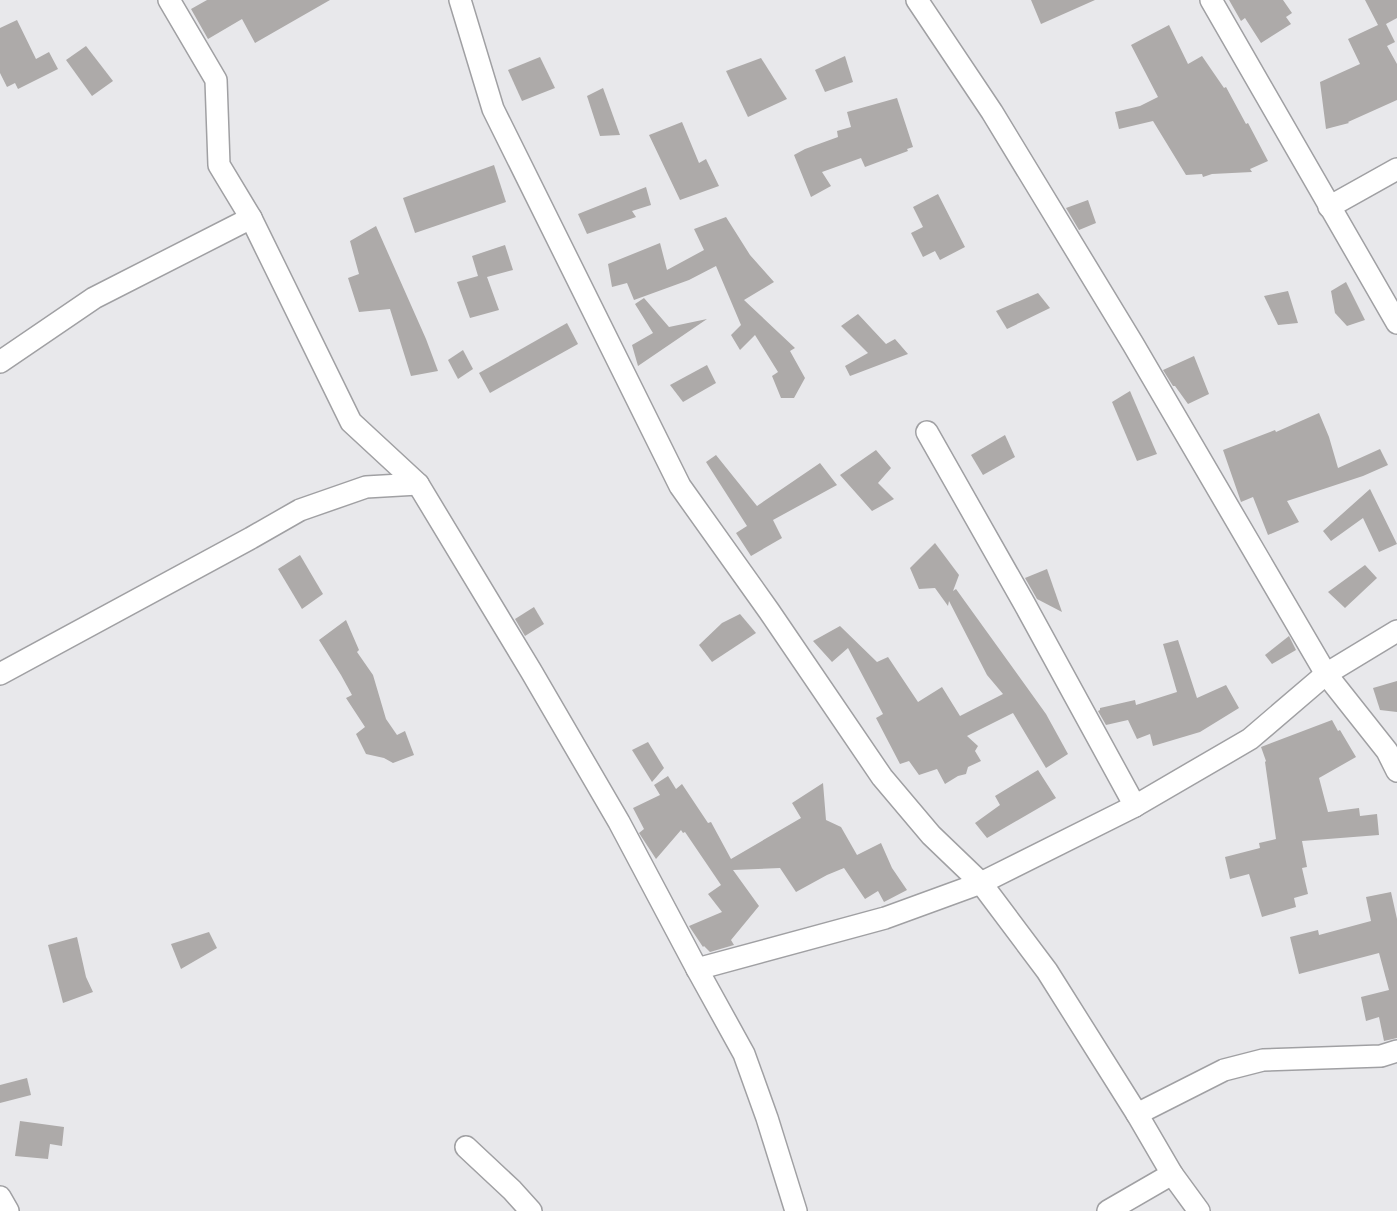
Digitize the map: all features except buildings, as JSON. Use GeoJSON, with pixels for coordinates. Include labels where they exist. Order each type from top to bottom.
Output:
{"type":"FeatureCollection","features":[{"type":"Feature","properties":{"kind":"street"},"geometry":{"type":"LineString","coordinates":[[169,0],[216,80],[219,165],[251,218],[351,422],[418,484],[619,821],[744,1054],[796,1211]]}},
{"type":"Feature","properties":{"kind":"street"},"geometry":{"type":"LineString","coordinates":[[460,0],[493,109],[680,486],[882,777],[931,835],[981,883],[1047,971],[1172,1174],[1199,1211]]}},
{"type":"Feature","properties":{"kind":"street"},"geometry":{"type":"LineString","coordinates":[[917,0],[992,112],[1133,344],[1326,674],[1387,751],[1397,771]]}},
{"type":"Feature","properties":{"kind":"street"},"geometry":{"type":"LineString","coordinates":[[1211,0],[1397,323]]}},
{"type":"Feature","properties":{"kind":"street"},"geometry":{"type":"LineString","coordinates":[[1329,207],[1397,169]]}},
{"type":"Feature","properties":{"kind":"street"},"geometry":{"type":"LineString","coordinates":[[0,362],[94,298],[251,218]]}},
{"type":"Feature","properties":{"kind":"street"},"geometry":{"type":"LineString","coordinates":[[927,432],[1135,806]]}},
{"type":"Feature","properties":{"kind":"street"},"geometry":{"type":"LineString","coordinates":[[0,674],[300,510],[366,486],[418,484]]}},
{"type":"Feature","properties":{"kind":"street"},"geometry":{"type":"LineString","coordinates":[[697,969],[885,918],[981,883],[1135,806],[1250,739],[1326,674],[1397,631]]}},
{"type":"Feature","properties":{"kind":"street"},"geometry":{"type":"LineString","coordinates":[[1137,1114],[1224,1070],[1263,1060],[1381,1056],[1397,1051]]}},
{"type":"Feature","properties":{"kind":"street"},"geometry":{"type":"LineString","coordinates":[[466,1147],[531,1211]]}},
{"type":"Feature","properties":{"kind":"street"},"geometry":{"type":"LineString","coordinates":[[1108,1211],[1172,1174]]}},
{"type":"Feature","properties":{"kind":"street"},"geometry":{"type":"LineString","coordinates":[[0,1196],[8,1211]]}}]}
